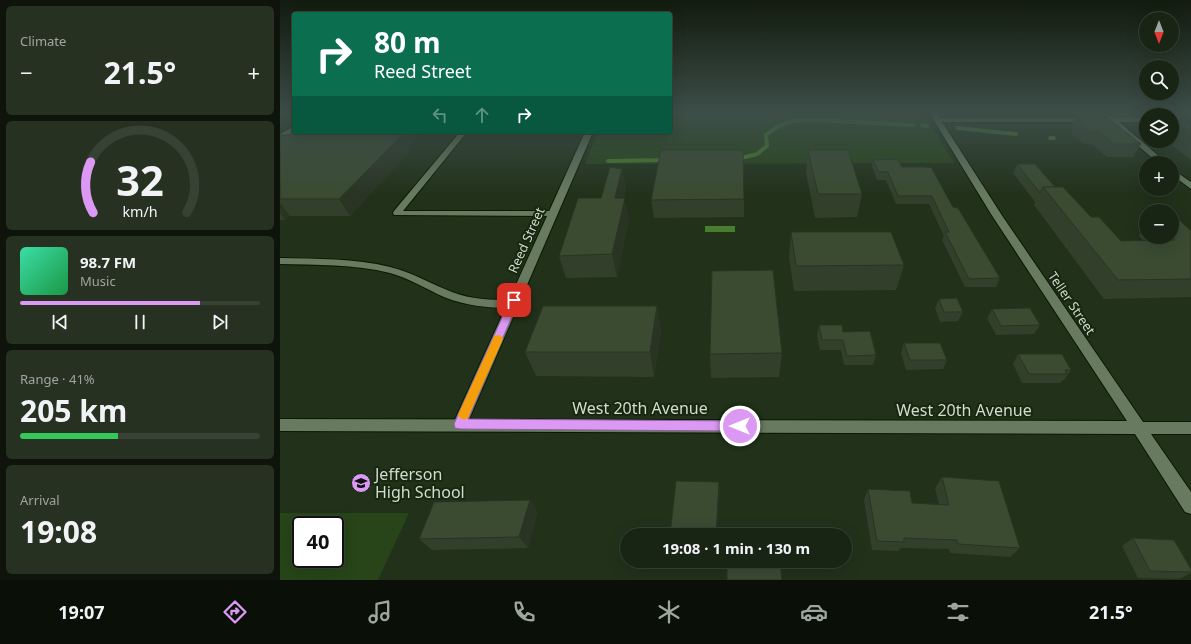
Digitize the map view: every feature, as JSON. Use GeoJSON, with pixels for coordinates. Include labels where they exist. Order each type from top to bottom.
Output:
{"type":"FeatureCollection","features":[{"type":"Feature","properties":{"kind":"street","name":"Reed Street"},"geometry":{"type":"LineString","coordinates":[[460,424],[585,141]]}},
{"type":"Feature","properties":{"kind":"street","name":"Teller Street"},"geometry":{"type":"LineString","coordinates":[[950,141],[996,214],[1191,506]]}},
{"type":"Feature","properties":{"kind":"street"},"geometry":{"type":"LineString","coordinates":[[1136,141],[1155,156]]}},
{"type":"Feature","properties":{"kind":"street"},"geometry":{"type":"LineString","coordinates":[[1179,177],[1191,186]]}},
{"type":"Feature","properties":{"kind":"street","name":"West 20th Avenue"},"geometry":{"type":"LineString","coordinates":[[280,424],[1191,428]]}},
{"type":"Feature","properties":{"kind":"lane"},"geometry":{"type":"LineString","coordinates":[[457,141],[397,213],[553,214]]}},
{"type":"Feature","properties":{"kind":"lane"},"geometry":{"type":"LineString","coordinates":[[280,261],[345,263],[390,270],[422,281],[450,295],[477,303],[513,304]]}},
{"type":"Feature","properties":{"kind":"shaded area"},"geometry":{"type":"Polygon","coordinates":[[[594,141],[941,141],[954,163],[585,164],[594,141]]]}},
{"type":"Feature","properties":{"kind":"shaded area"},"geometry":{"type":"Polygon","coordinates":[[[705,226],[735,226],[735,232],[705,232],[705,226]]]}},
{"type":"Feature","properties":{"kind":"shaded area"},"geometry":{"type":"Polygon","coordinates":[[[280,513],[409,513],[378,580],[280,580],[280,513]]]}},
{"type":"Feature","properties":{"kind":"building"},"geometry":{"type":"Polygon","coordinates":[[[280,141],[396,141],[339,199],[280,199],[280,141]]]}},
{"type":"Feature","properties":{"kind":"building"},"geometry":{"type":"Polygon","coordinates":[[[1110,141],[1137,141],[1139,144],[1114,144],[1110,141]]]}},
{"type":"Feature","properties":{"kind":"building"},"geometry":{"type":"Polygon","coordinates":[[[661,150],[743,150],[744,199],[651,200],[661,150]]]}},
{"type":"Feature","properties":{"kind":"building"},"geometry":{"type":"Polygon","coordinates":[[[808,150],[848,150],[862,194],[818,194],[808,150]]]}},
{"type":"Feature","properties":{"kind":"building"},"geometry":{"type":"Polygon","coordinates":[[[898,159],[902,167],[931,167],[953,207],[958,208],[1000,278],[969,279],[945,232],[949,232],[932,196],[898,196],[888,172],[879,172],[873,160],[898,159]]]}},
{"type":"Feature","properties":{"kind":"building"},"geometry":{"type":"Polygon","coordinates":[[[1017,164],[1035,164],[1055,187],[1043,187],[1040,193],[1017,164]]]}},
{"type":"Feature","properties":{"kind":"building"},"geometry":{"type":"Polygon","coordinates":[[[610,167],[622,169],[615,198],[625,198],[612,254],[559,256],[578,198],[601,198],[610,167]]]}},
{"type":"Feature","properties":{"kind":"building"},"geometry":{"type":"Polygon","coordinates":[[[1043,187],[1063,187],[1091,217],[1099,217],[1121,241],[1139,241],[1139,244],[1179,244],[1179,220],[1191,230],[1191,279],[1118,280],[1043,187]]]}},
{"type":"Feature","properties":{"kind":"building"},"geometry":{"type":"Polygon","coordinates":[[[791,232],[891,232],[904,265],[796,266],[791,232]]]}},
{"type":"Feature","properties":{"kind":"building"},"geometry":{"type":"Polygon","coordinates":[[[773,270],[782,353],[710,354],[712,271],[773,270]]]}},
{"type":"Feature","properties":{"kind":"building"},"geometry":{"type":"Polygon","coordinates":[[[957,298],[963,312],[944,312],[939,299],[957,298]]]}},
{"type":"Feature","properties":{"kind":"building"},"geometry":{"type":"Polygon","coordinates":[[[543,306],[657,306],[650,352],[525,352],[543,306]]]}},
{"type":"Feature","properties":{"kind":"building"},"geometry":{"type":"Polygon","coordinates":[[[1030,308],[1040,325],[1001,326],[992,309],[1030,308]]]}},
{"type":"Feature","properties":{"kind":"building"},"geometry":{"type":"Polygon","coordinates":[[[819,325],[842,325],[843,332],[870,331],[876,355],[847,356],[843,340],[822,340],[819,325]]]}},
{"type":"Feature","properties":{"kind":"building"},"geometry":{"type":"Polygon","coordinates":[[[904,343],[940,343],[947,360],[910,360],[904,343]]]}},
{"type":"Feature","properties":{"kind":"building"},"geometry":{"type":"Polygon","coordinates":[[[1018,354],[1062,354],[1071,370],[1065,370],[1067,374],[1029,374],[1018,354]]]}},
{"type":"Feature","properties":{"kind":"building"},"geometry":{"type":"Polygon","coordinates":[[[942,477],[999,481],[1020,548],[958,544],[957,540],[904,538],[904,542],[877,541],[868,489],[910,491],[912,503],[949,505],[942,477]]]}},
{"type":"Feature","properties":{"kind":"building"},"geometry":{"type":"Polygon","coordinates":[[[676,481],[719,482],[716,528],[671,528],[676,481]]]}},
{"type":"Feature","properties":{"kind":"building"},"geometry":{"type":"Polygon","coordinates":[[[530,500],[519,537],[419,539],[434,502],[530,500]]]}},
{"type":"Feature","properties":{"kind":"building"},"geometry":{"type":"Polygon","coordinates":[[[1133,538],[1174,540],[1191,569],[1191,572],[1150,571],[1133,538]]]}},
{"type":"Feature","properties":{"kind":"building"},"geometry":{"type":"Polygon","coordinates":[[[727,568],[781,568],[782,580],[727,580],[727,568]]]}},
{"type":"Feature","properties":{"kind":"waterway"},"geometry":{"type":"LineString","coordinates":[[737,159],[757,154],[767,146],[767,141]]}},
{"type":"Feature","properties":{"kind":"waterway"},"geometry":{"type":"LineString","coordinates":[[608,161],[666,160]]}},
{"type":"Feature","properties":{"kind":"slow traffic"},"geometry":{"type":"LineString","coordinates":[[464,415],[498,339]]}},
{"type":"Feature","properties":{"kind":"place","name":"Jefferson High School"},"geometry":{"type":"Point","coordinates":[361,483]}},
{"type":"Feature","properties":{"kind":"route"},"geometry":{"type":"LineString","coordinates":[[514,300],[460,424],[740,426]]}}]}
